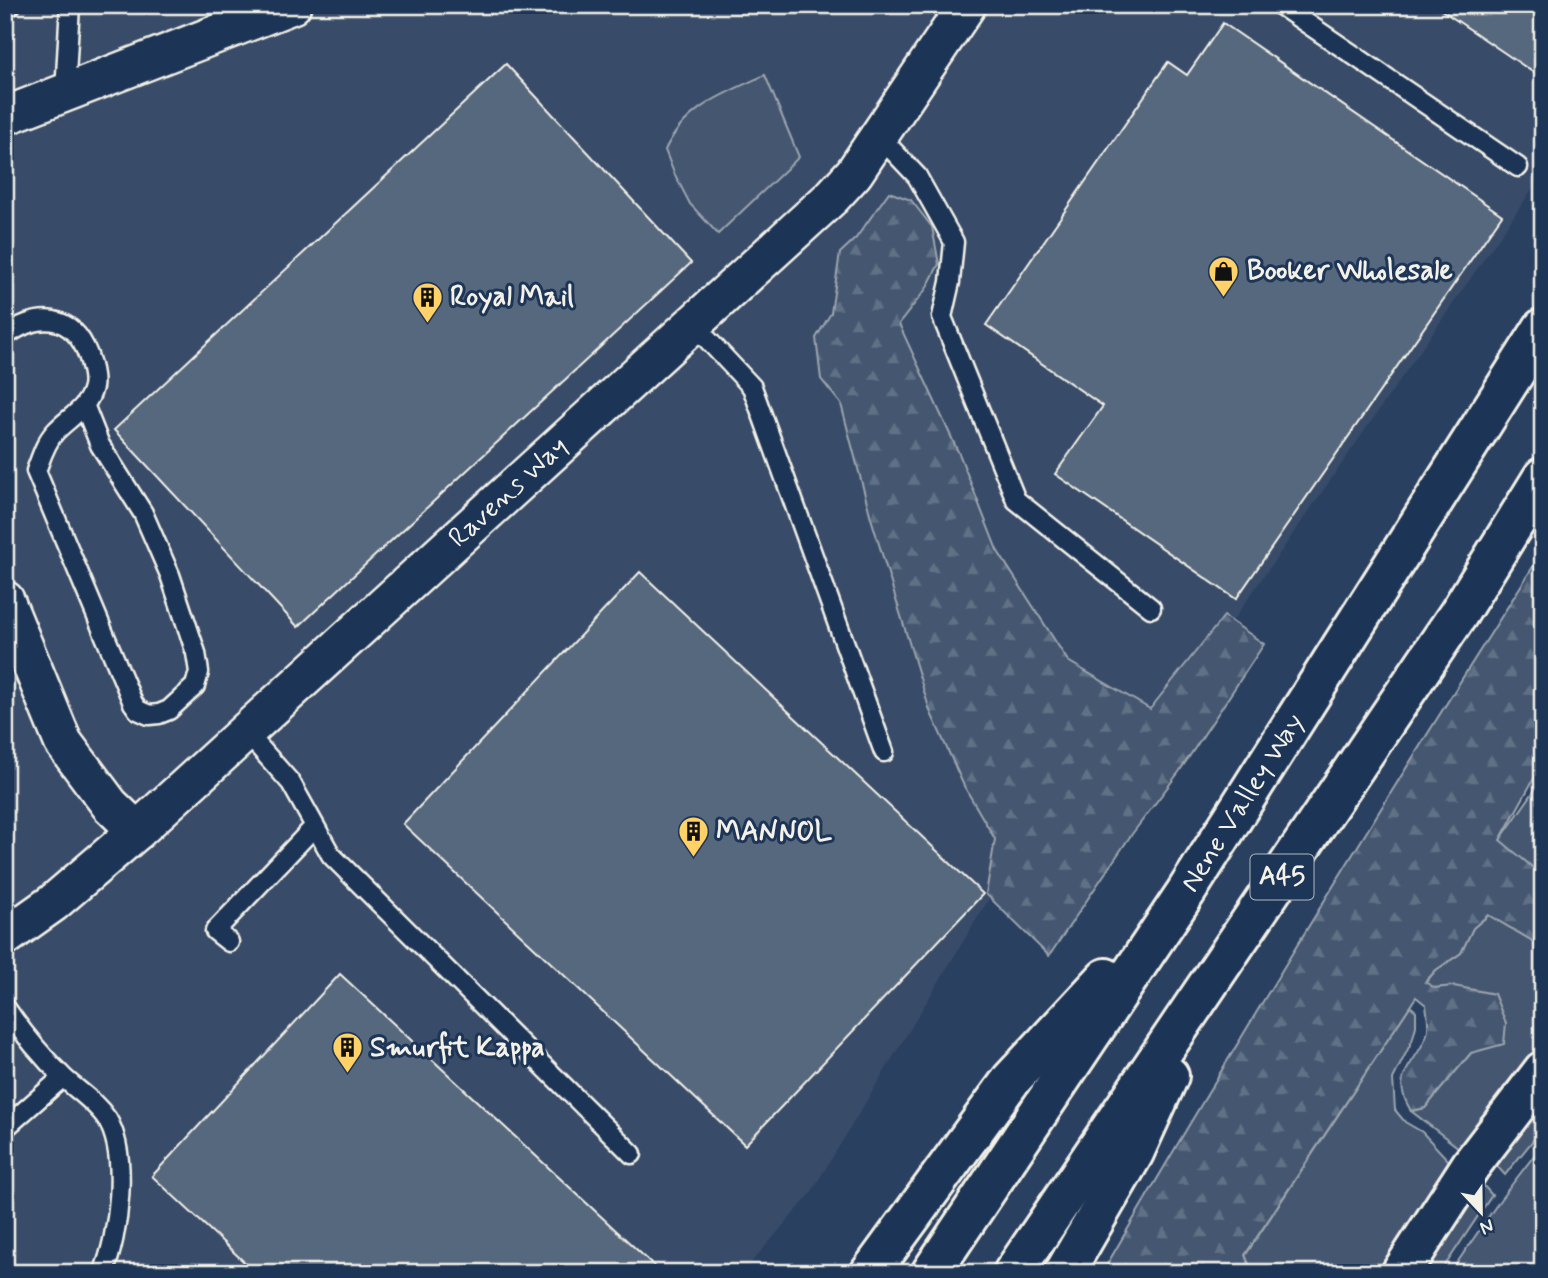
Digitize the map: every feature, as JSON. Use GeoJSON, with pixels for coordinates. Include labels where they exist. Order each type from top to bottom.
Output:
{"type":"FeatureCollection","features":[{"type":"Feature","properties":{"kind":"main road","name":"Nene Valley Way"},"geometry":{"type":"LineString","coordinates":[[931,1273],[1186,892],[1543,328]]}},
{"type":"Feature","properties":{"kind":"main road","name":"A45"},"geometry":{"type":"LineString","coordinates":[[1013,1273],[1459,613],[1543,477]]}},
{"type":"Feature","properties":{"kind":"main road"},"geometry":{"type":"LineString","coordinates":[[870,1273],[1011,1080],[1186,892]]}},
{"type":"Feature","properties":{"kind":"main road"},"geometry":{"type":"LineString","coordinates":[[1064,1273],[1134,1153],[1216,976]]}},
{"type":"Feature","properties":{"kind":"main road"},"geometry":{"type":"LineString","coordinates":[[1401,1273],[1471,1165],[1543,1071]]}},
{"type":"Feature","properties":{"kind":"street"},"geometry":{"type":"LineString","coordinates":[[5,116],[292,5]]}},
{"type":"Feature","properties":{"kind":"street","name":"Ravens Way"},"geometry":{"type":"LineString","coordinates":[[5,937],[53,903],[137,831],[832,197],[854,173],[967,5]]}},
{"type":"Feature","properties":{"kind":"street"},"geometry":{"type":"LineString","coordinates":[[7,607],[63,742],[110,805],[137,831]]}},
{"type":"Feature","properties":{"kind":"lane"},"geometry":{"type":"LineString","coordinates":[[5,7],[11,5]]}},
{"type":"Feature","properties":{"kind":"lane"},"geometry":{"type":"LineString","coordinates":[[65,93],[70,5]]}},
{"type":"Feature","properties":{"kind":"lane"},"geometry":{"type":"LineString","coordinates":[[1280,5],[1518,167]]}},
{"type":"Feature","properties":{"kind":"lane"},"geometry":{"type":"LineString","coordinates":[[879,136],[917,176],[954,242],[950,282],[942,317],[1016,500],[1151,608]]}},
{"type":"Feature","properties":{"kind":"lane"},"geometry":{"type":"LineString","coordinates":[[5,336],[18,327],[42,320],[57,321],[70,327],[83,343],[94,386],[85,407],[53,433],[36,471],[133,703],[138,710],[149,715],[159,714],[169,710],[195,686],[199,672],[196,653],[170,575],[143,513],[100,445],[85,407]]}},
{"type":"Feature","properties":{"kind":"lane"},"geometry":{"type":"LineString","coordinates":[[694,325],[752,387],[884,752]]}},
{"type":"Feature","properties":{"kind":"lane"},"geometry":{"type":"LineString","coordinates":[[246,732],[291,783],[331,855],[632,1154]]}},
{"type":"Feature","properties":{"kind":"lane"},"geometry":{"type":"LineString","coordinates":[[229,942],[215,931],[315,826]]}},
{"type":"Feature","properties":{"kind":"lane"},"geometry":{"type":"LineString","coordinates":[[5,1007],[26,1037],[107,1119],[117,1145],[118,1185],[108,1270]]}},
{"type":"Feature","properties":{"kind":"lane"},"geometry":{"type":"LineString","coordinates":[[5,1128],[63,1077]]}},
{"type":"Feature","properties":{"kind":"shaded area"},"geometry":{"type":"Polygon","coordinates":[[[5,5],[1543,5],[1543,174],[1225,632],[1041,813],[809,1196],[742,1273],[5,1273],[5,5]]]}},
{"type":"Feature","properties":{"kind":"green space"},"geometry":{"type":"Polygon","coordinates":[[[765,75],[799,157],[718,234],[690,204],[665,150],[684,122],[695,112],[721,95],[765,75]]]}},
{"type":"Feature","properties":{"kind":"green space"},"geometry":{"type":"Polygon","coordinates":[[[889,192],[911,200],[932,227],[939,264],[926,289],[899,324],[960,456],[997,550],[1068,661],[1150,709],[1224,616],[1264,644],[1179,772],[1129,838],[1049,956],[986,894],[995,839],[964,786],[930,711],[871,518],[841,404],[821,379],[816,338],[831,313],[840,253],[856,238],[889,192]]]}},
{"type":"Feature","properties":{"kind":"green space"},"geometry":{"type":"Polygon","coordinates":[[[1543,551],[1543,762],[1500,840],[1543,876],[1543,947],[1488,915],[1473,928],[1461,953],[1436,970],[1425,982],[1435,988],[1454,986],[1494,994],[1506,1023],[1504,1044],[1471,1053],[1425,1108],[1411,1111],[1402,1088],[1403,1079],[1422,1045],[1428,1027],[1426,1005],[1416,997],[1245,1255],[1253,1273],[1102,1273],[1319,910],[1543,551]]]}},
{"type":"Feature","properties":{"kind":"green space"},"geometry":{"type":"Polygon","coordinates":[[[1543,778],[1543,903],[1493,850],[1543,778]]]}},
{"type":"Feature","properties":{"kind":"green space"},"geometry":{"type":"Polygon","coordinates":[[[1489,915],[1543,947],[1543,1041],[1515,1073],[1459,1148],[1411,1111],[1425,1108],[1471,1053],[1454,986],[1435,988],[1425,983],[1436,970],[1461,953],[1473,928],[1489,915]]]}},
{"type":"Feature","properties":{"kind":"green space"},"geometry":{"type":"Polygon","coordinates":[[[1410,1006],[1416,1011],[1416,1026],[1412,1041],[1393,1079],[1395,1110],[1405,1122],[1422,1132],[1449,1161],[1377,1273],[1253,1273],[1245,1256],[1410,1006]]]}},
{"type":"Feature","properties":{"kind":"green space"},"geometry":{"type":"Polygon","coordinates":[[[1543,1104],[1543,1128],[1505,1175],[1496,1165],[1543,1104]]]}},
{"type":"Feature","properties":{"kind":"green space"},"geometry":{"type":"Polygon","coordinates":[[[1543,1144],[1543,1215],[1536,1220],[1543,1228],[1543,1264],[1540,1262],[1529,1273],[1450,1273],[1500,1200],[1543,1144]]]}},
{"type":"Feature","properties":{"kind":"green space"},"geometry":{"type":"Polygon","coordinates":[[[1483,1185],[1492,1195],[1440,1273],[1421,1273],[1483,1185]]]}},
{"type":"Feature","properties":{"kind":"building"},"geometry":{"type":"Polygon","coordinates":[[[1434,5],[1543,5],[1543,79],[1434,5]]]}},
{"type":"Feature","properties":{"kind":"building","name":"Booker Wholesale"},"geometry":{"type":"Polygon","coordinates":[[[1223,23],[1502,215],[1236,599],[1055,474],[1103,406],[986,325],[1168,62],[1187,75],[1223,23]]]}},
{"type":"Feature","properties":{"kind":"building","name":"Royal Mail"},"geometry":{"type":"Polygon","coordinates":[[[506,64],[691,263],[298,627],[114,430],[506,64]]]}},
{"type":"Feature","properties":{"kind":"building","name":"MANNOL"},"geometry":{"type":"Polygon","coordinates":[[[640,572],[983,894],[745,1145],[403,824],[640,572]]]}},
{"type":"Feature","properties":{"kind":"building","name":"Smurfit Kappa"},"geometry":{"type":"Polygon","coordinates":[[[340,974],[662,1273],[256,1273],[152,1176],[340,974]]]}},
{"type":"Feature","properties":{"kind":"place","name":"Booker Wholesale"},"geometry":{"type":"Point","coordinates":[1224,298]}},
{"type":"Feature","properties":{"kind":"place","name":"Royal Mail"},"geometry":{"type":"Point","coordinates":[427,324]}},
{"type":"Feature","properties":{"kind":"place","name":"MANNOL"},"geometry":{"type":"Point","coordinates":[693,859]}},
{"type":"Feature","properties":{"kind":"place","name":"Smurfit Kappa"},"geometry":{"type":"Point","coordinates":[347,1075]}}]}
